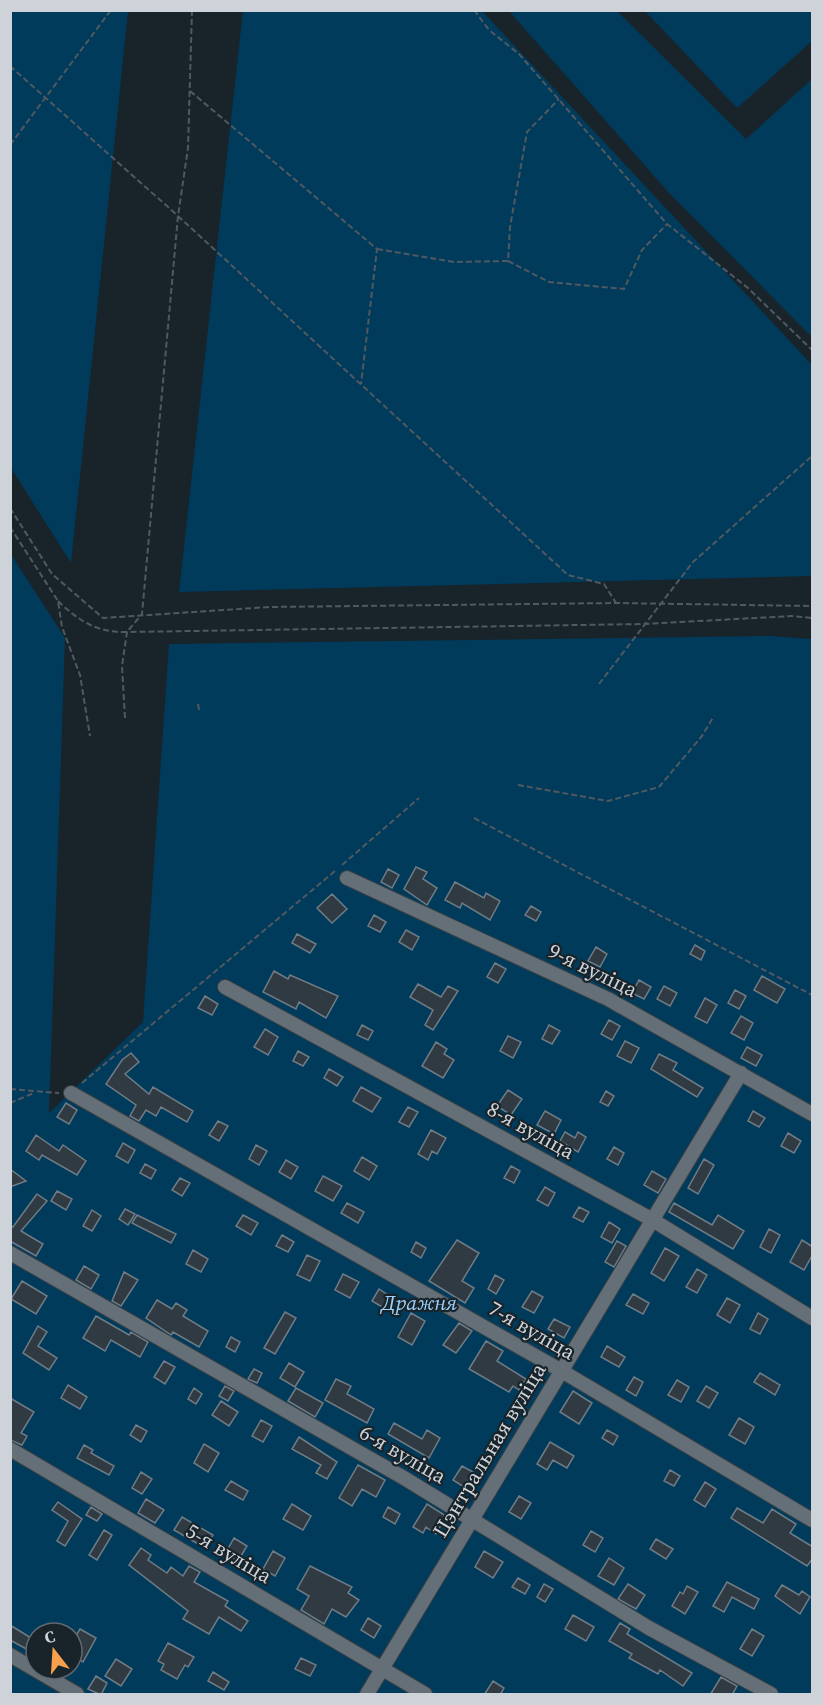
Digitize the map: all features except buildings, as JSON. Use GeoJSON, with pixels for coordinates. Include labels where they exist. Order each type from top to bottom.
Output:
{"type":"FeatureCollection","features":[{"type":"Feature","properties":{"kind":"street","name":"9-я вуліца"},"geometry":{"type":"LineString","coordinates":[[347,878],[608,999],[813,1114]]}},
{"type":"Feature","properties":{"kind":"street","name":"8-я вуліца"},"geometry":{"type":"LineString","coordinates":[[225,987],[651,1219],[813,1318]]}},
{"type":"Feature","properties":{"kind":"street","name":"Цэнтральная вуліца"},"geometry":{"type":"LineString","coordinates":[[367,1695],[560,1370],[741,1073]]}},
{"type":"Feature","properties":{"kind":"street","name":"7-я вуліца"},"geometry":{"type":"LineString","coordinates":[[71,1093],[560,1370],[813,1520]]}},
{"type":"Feature","properties":{"kind":"street","name":"6-я вуліца"},"geometry":{"type":"LineString","coordinates":[[10,1253],[472,1520],[649,1628],[771,1695]]}},
{"type":"Feature","properties":{"kind":"street","name":"5-я вуліца"},"geometry":{"type":"LineString","coordinates":[[10,1449],[425,1695]]}},
{"type":"Feature","properties":{"kind":"street"},"geometry":{"type":"LineString","coordinates":[[10,1655],[77,1695]]}},
{"type":"Feature","properties":{"kind":"path"},"geometry":{"type":"LineString","coordinates":[[10,145],[47,99],[111,10]]}},
{"type":"Feature","properties":{"kind":"path"},"geometry":{"type":"LineString","coordinates":[[125,718],[122,666],[127,632],[142,614],[178,216],[188,148],[192,10]]}},
{"type":"Feature","properties":{"kind":"path"},"geometry":{"type":"LineString","coordinates":[[474,10],[489,30],[519,54],[667,224],[748,288],[813,350]]}},
{"type":"Feature","properties":{"kind":"path"},"geometry":{"type":"LineString","coordinates":[[10,66],[178,216],[568,575],[604,584],[616,603]]}},
{"type":"Feature","properties":{"kind":"path"},"geometry":{"type":"LineString","coordinates":[[190,91],[377,249],[454,262],[508,261],[549,282],[624,289],[642,250],[667,224]]}},
{"type":"Feature","properties":{"kind":"path"},"geometry":{"type":"LineString","coordinates":[[508,261],[510,227],[527,132],[558,99]]}},
{"type":"Feature","properties":{"kind":"path"},"geometry":{"type":"LineString","coordinates":[[361,384],[377,249]]}},
{"type":"Feature","properties":{"kind":"path"},"geometry":{"type":"LineString","coordinates":[[598,684],[693,562],[813,456]]}},
{"type":"Feature","properties":{"kind":"path"},"geometry":{"type":"LineString","coordinates":[[10,508],[52,574],[103,618],[269,608],[616,603],[813,606]]}},
{"type":"Feature","properties":{"kind":"path"},"geometry":{"type":"LineString","coordinates":[[10,527],[58,601],[76,619],[110,632],[644,624],[792,616],[813,618]]}},
{"type":"Feature","properties":{"kind":"path"},"geometry":{"type":"LineString","coordinates":[[58,601],[62,627],[80,675],[90,736]]}},
{"type":"Feature","properties":{"kind":"path"},"geometry":{"type":"LineString","coordinates":[[198,704],[199,710]]}},
{"type":"Feature","properties":{"kind":"path"},"geometry":{"type":"LineString","coordinates":[[518,785],[608,801],[659,787],[702,736],[714,716]]}},
{"type":"Feature","properties":{"kind":"path"},"geometry":{"type":"LineString","coordinates":[[10,1089],[34,1093],[71,1093],[419,798]]}},
{"type":"Feature","properties":{"kind":"path"},"geometry":{"type":"LineString","coordinates":[[474,818],[813,995]]}},
{"type":"Feature","properties":{"kind":"path"},"geometry":{"type":"LineString","coordinates":[[10,1103],[34,1093]]}},
{"type":"Feature","properties":{"kind":"green space"},"geometry":{"type":"Polygon","coordinates":[[[11,10],[128,11],[71,563],[11,468],[11,10]]]}},
{"type":"Feature","properties":{"kind":"green space"},"geometry":{"type":"Polygon","coordinates":[[[243,11],[482,11],[812,365],[812,576],[179,592],[243,11]]]}},
{"type":"Feature","properties":{"kind":"green space"},"geometry":{"type":"Polygon","coordinates":[[[509,11],[617,11],[746,139],[812,79],[812,337],[670,194],[509,11]]]}},
{"type":"Feature","properties":{"kind":"green space"},"geometry":{"type":"Polygon","coordinates":[[[645,11],[812,11],[812,41],[737,108],[645,11]]]}},
{"type":"Feature","properties":{"kind":"green space","name":"Дражня"},"geometry":{"type":"Polygon","coordinates":[[[10,553],[65,638],[49,1113],[143,1022],[169,644],[770,636],[812,639],[812,1694],[11,1694],[10,553]]]}}]}
